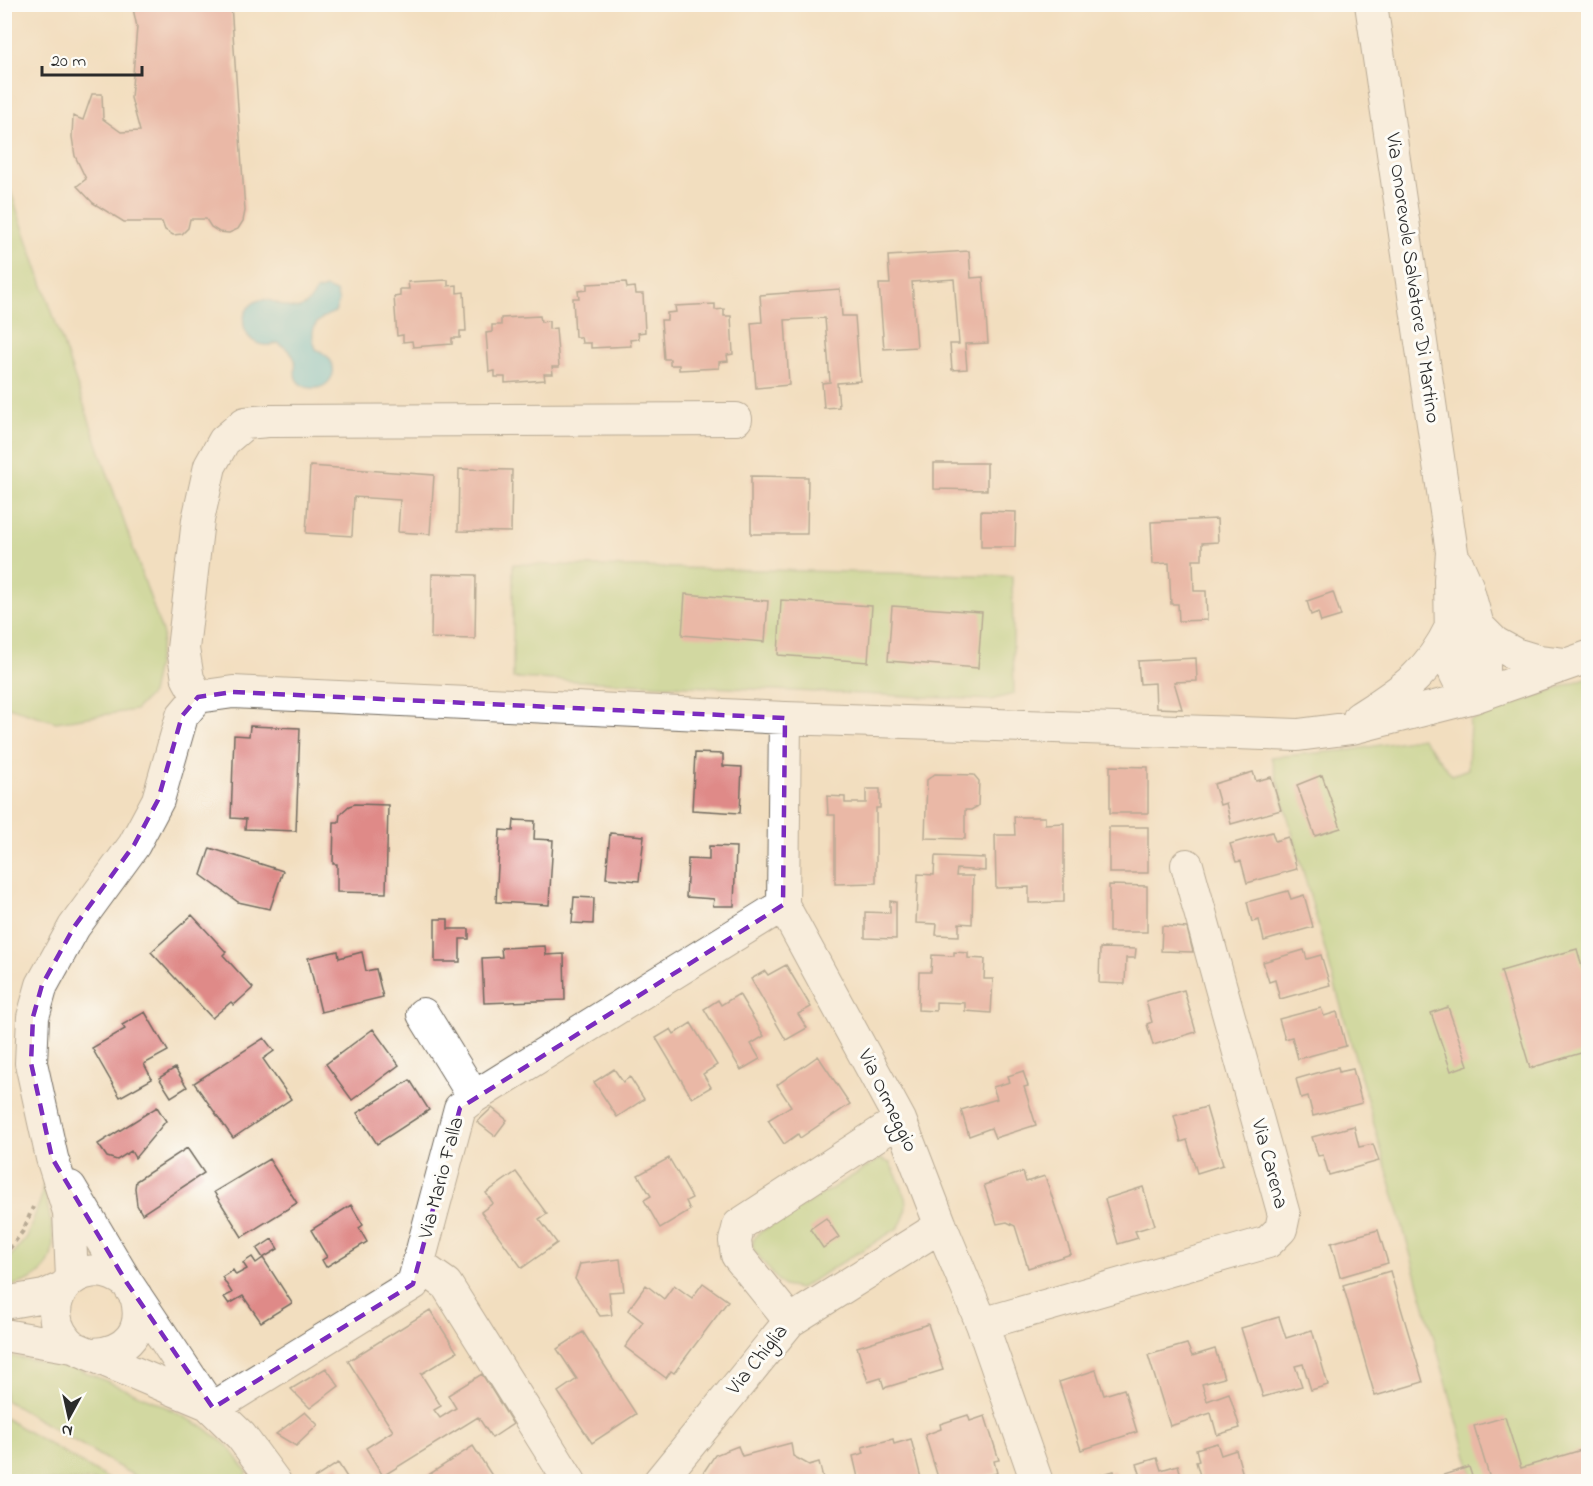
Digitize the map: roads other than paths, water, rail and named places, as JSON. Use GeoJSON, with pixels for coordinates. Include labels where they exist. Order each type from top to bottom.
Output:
{"type":"FeatureCollection","features":[{"type":"Feature","properties":{"kind":"street","name":"Via Onorevole Salvatore Di Martino"},"geometry":{"type":"LineString","coordinates":[[1371,4],[1452,552],[1467,586],[1464,626],[1484,652],[1484,674],[1474,697]]}},
{"type":"Feature","properties":{"kind":"street"},"geometry":{"type":"LineString","coordinates":[[198,697],[188,679],[183,650],[198,520],[210,466],[224,441],[246,423],[736,419]]}},
{"type":"Feature","properties":{"kind":"street"},"geometry":{"type":"LineString","coordinates":[[1341,729],[1396,694],[1416,678],[1464,626],[1515,654],[1538,662],[1579,661]]}},
{"type":"Feature","properties":{"kind":"street"},"geometry":{"type":"LineString","coordinates":[[211,1406],[83,1350],[60,1333],[55,1306],[67,1283],[69,1212],[52,1158],[31,1063],[33,1017],[42,985],[74,927],[134,846],[158,800],[182,716],[198,697],[232,692],[785,718],[1298,735],[1341,729],[1474,697],[1579,661]]}},
{"type":"Feature","properties":{"kind":"street","name":"Via Ormeggio"},"geometry":{"type":"LineString","coordinates":[[785,718],[783,905],[900,1120],[982,1324],[1036,1482]]}},
{"type":"Feature","properties":{"kind":"street","name":"Via Carena"},"geometry":{"type":"LineString","coordinates":[[982,1324],[1268,1242],[1281,1229],[1284,1215],[1187,865]]}},
{"type":"Feature","properties":{"kind":"street","name":"Via Mario Falla"},"geometry":{"type":"LineString","coordinates":[[211,1406],[412,1284],[460,1108],[474,1097],[783,905]]}},
{"type":"Feature","properties":{"kind":"street"},"geometry":{"type":"LineString","coordinates":[[423,1014],[474,1097]]}},
{"type":"Feature","properties":{"kind":"street"},"geometry":{"type":"LineString","coordinates":[[790,1321],[737,1255],[735,1241],[739,1225],[900,1120]]}},
{"type":"Feature","properties":{"kind":"street"},"geometry":{"type":"LineString","coordinates":[[52,1158],[132,1289],[211,1406],[241,1436],[275,1482]]}},
{"type":"Feature","properties":{"kind":"street","name":"Via Chiglia"},"geometry":{"type":"LineString","coordinates":[[659,1482],[790,1321],[941,1226]]}},
{"type":"Feature","properties":{"kind":"street"},"geometry":{"type":"LineString","coordinates":[[419,1265],[446,1284],[570,1482]]}},
{"type":"Feature","properties":{"kind":"street"},"geometry":{"type":"LineString","coordinates":[[4,1303],[44,1296],[88,1271],[105,1271],[120,1277],[132,1289],[139,1305],[137,1324],[128,1341],[112,1352],[83,1350],[4,1335]]}},
{"type":"Feature","properties":{"kind":"water"},"geometry":{"type":"Polygon","coordinates":[[[326,288],[336,292],[339,302],[335,312],[318,322],[313,330],[313,336],[316,349],[332,363],[333,371],[326,384],[319,388],[311,388],[302,385],[297,379],[295,360],[290,352],[278,343],[267,345],[253,341],[245,331],[244,319],[249,307],[258,301],[266,300],[291,308],[299,308],[308,303],[316,291],[326,288]]]}}]}
